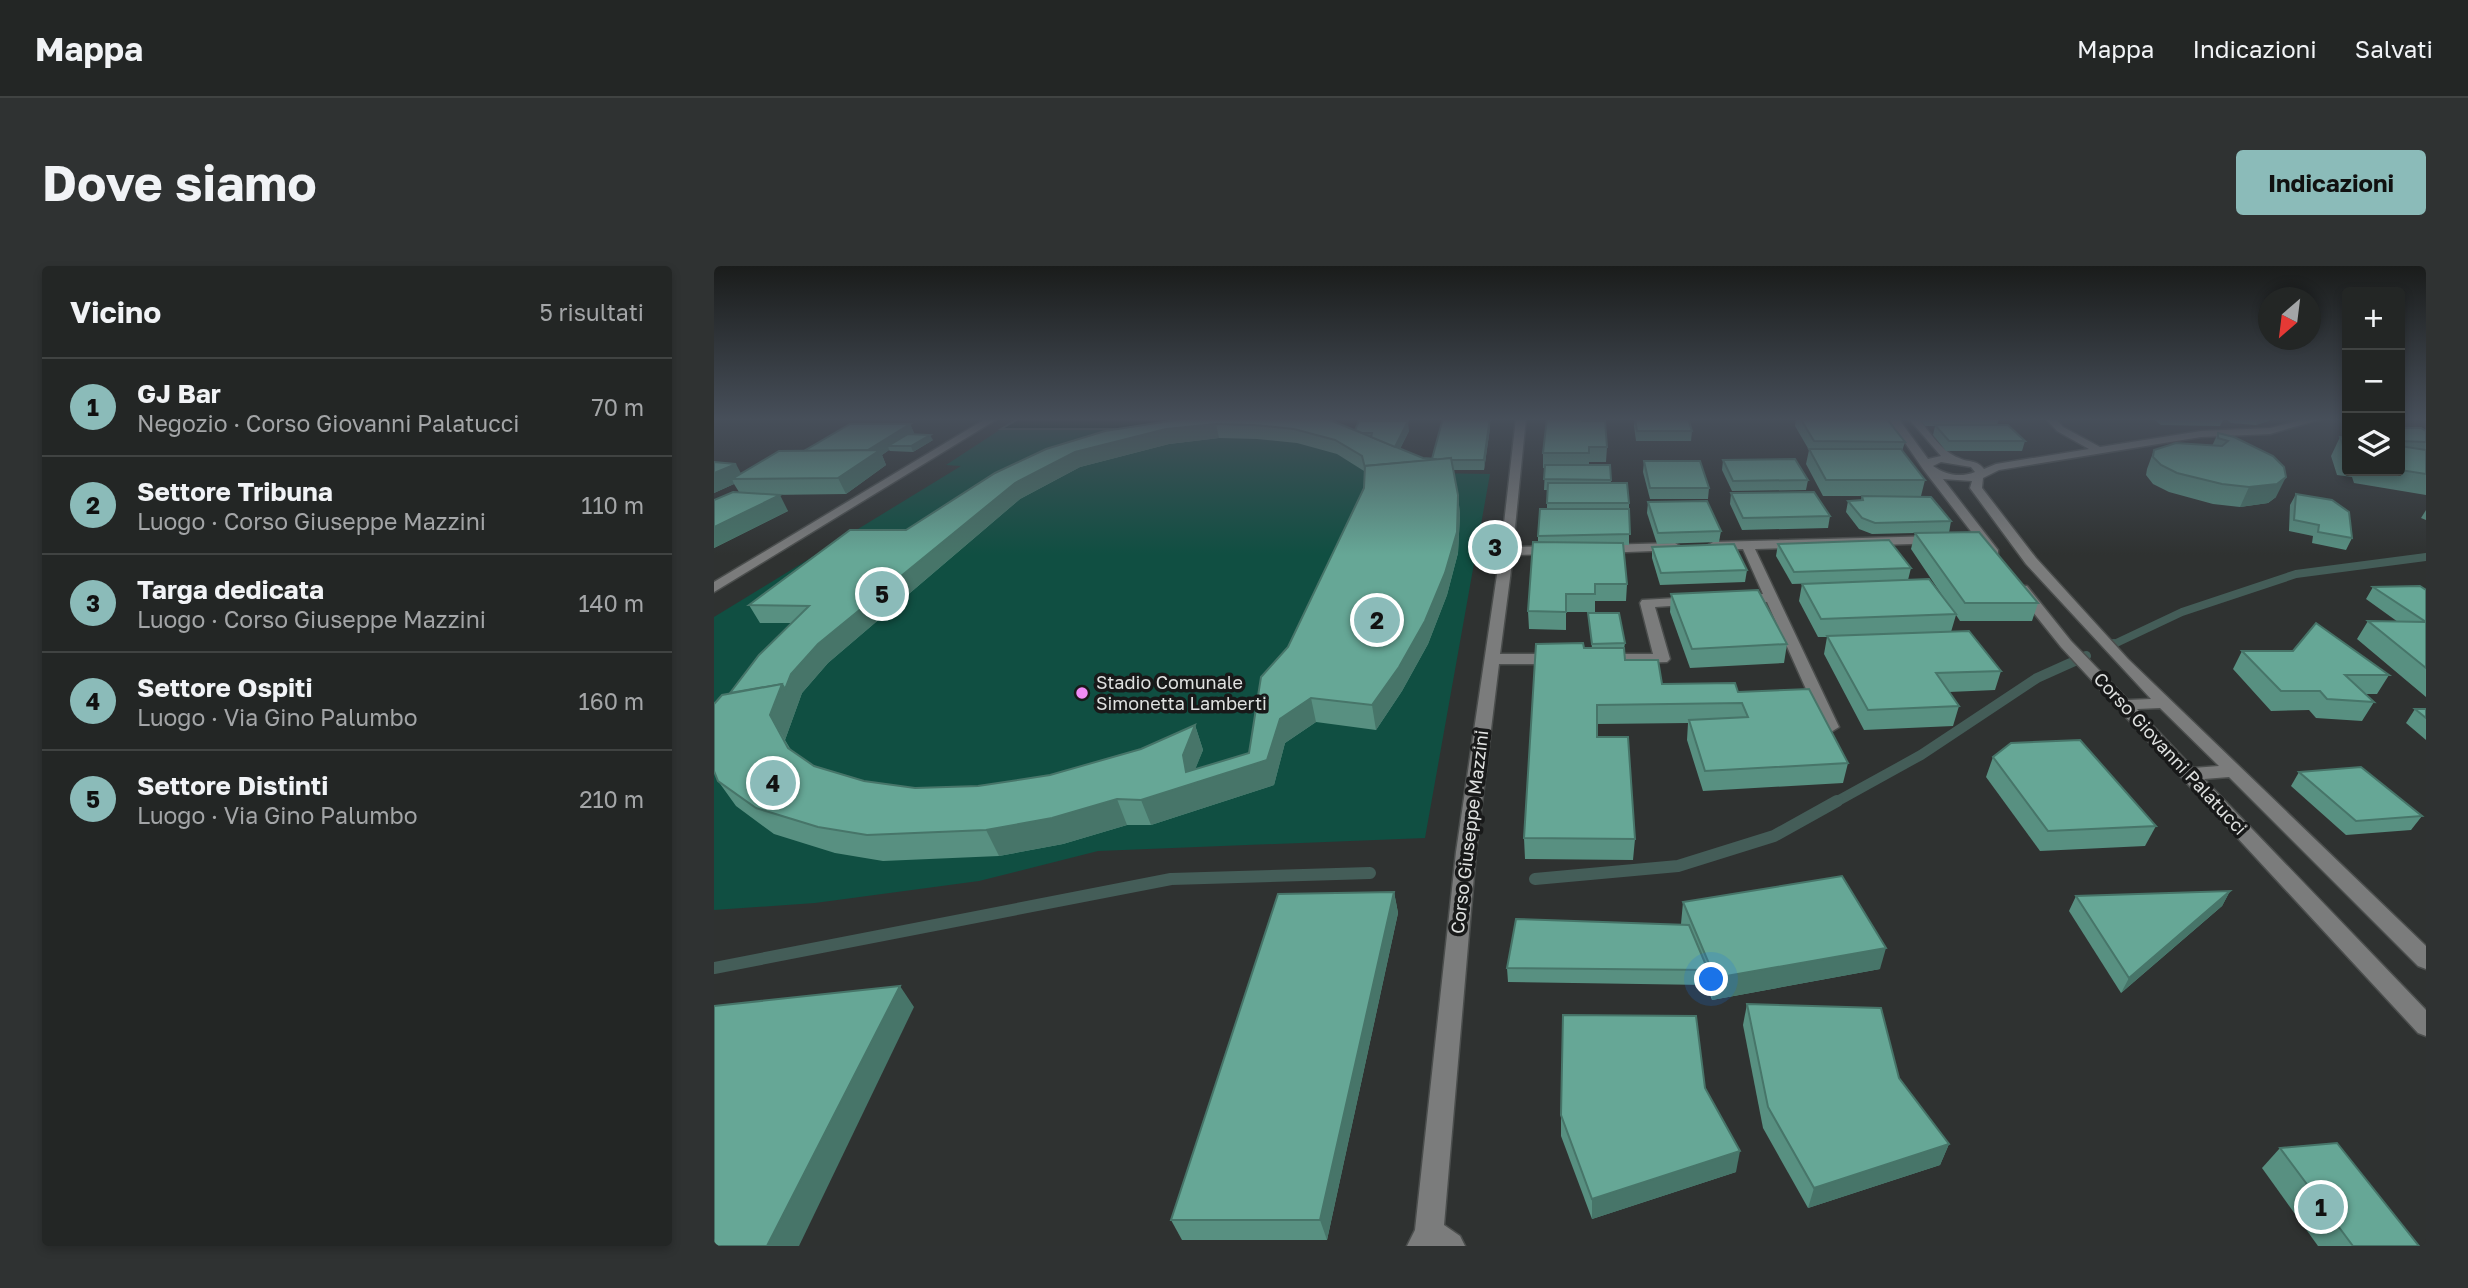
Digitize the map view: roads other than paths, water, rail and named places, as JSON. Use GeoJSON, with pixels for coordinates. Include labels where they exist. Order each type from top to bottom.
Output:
{"type":"FeatureCollection","features":[{"type":"Feature","properties":{"kind":"street"},"geometry":{"type":"LineString","coordinates":[[714,587],[918,464]]}},
{"type":"Feature","properties":{"kind":"street","name":"Corso Giuseppe Mazzini"},"geometry":{"type":"LineString","coordinates":[[1434,1241],[1460,907],[1516,464]]}},
{"type":"Feature","properties":{"kind":"street"},"geometry":{"type":"LineString","coordinates":[[1926,464],[1970,539],[2000,561]]}},
{"type":"Feature","properties":{"kind":"street"},"geometry":{"type":"LineString","coordinates":[[1928,467],[1942,464]]}},
{"type":"Feature","properties":{"kind":"street","name":"Corso Giovanni Palatucci"},"geometry":{"type":"LineString","coordinates":[[1970,464],[1978,466],[1982,473],[1978,476],[1976,488],[1980,496],[2013,538],[2123,662],[2426,960]]}},
{"type":"Feature","properties":{"kind":"street"},"geometry":{"type":"LineString","coordinates":[[1928,467],[1953,478],[1978,476],[1992,468],[2013,464]]}},
{"type":"Feature","properties":{"kind":"street"},"geometry":{"type":"LineString","coordinates":[[1507,551],[2013,538]]}},
{"type":"Feature","properties":{"kind":"street"},"geometry":{"type":"LineString","coordinates":[[1747,545],[1831,727]]}},
{"type":"Feature","properties":{"kind":"street","name":"Corso Giovanni Palatucci"},"geometry":{"type":"LineString","coordinates":[[2016,581],[2066,644],[2426,1026]]}},
{"type":"Feature","properties":{"kind":"street"},"geometry":{"type":"LineString","coordinates":[[1492,659],[1662,659],[1647,603],[1771,598]]}},
{"type":"Feature","properties":{"kind":"street"},"geometry":{"type":"LineString","coordinates":[[2123,705],[2164,703]]}},
{"type":"Feature","properties":{"kind":"street"},"geometry":{"type":"LineString","coordinates":[[2189,774],[2234,771]]}},
{"type":"Feature","properties":{"kind":"waterway"},"geometry":{"type":"LineString","coordinates":[[2110,646],[2182,612],[2296,574],[2426,557]]}},
{"type":"Feature","properties":{"kind":"waterway"},"geometry":{"type":"LineString","coordinates":[[2109,646],[2114,644]]}},
{"type":"Feature","properties":{"kind":"waterway"},"geometry":{"type":"LineString","coordinates":[[1834,803],[1921,755],[2037,678],[2086,656]]}},
{"type":"Feature","properties":{"kind":"waterway"},"geometry":{"type":"LineString","coordinates":[[1535,879],[1678,866],[1774,836],[1837,801]]}},
{"type":"Feature","properties":{"kind":"waterway"},"geometry":{"type":"LineString","coordinates":[[714,968],[1171,879],[1370,873]]}},
{"type":"Feature","properties":{"kind":"place","name":"Targa dedicata"},"geometry":{"type":"Point","coordinates":[1495,547]}},
{"type":"Feature","properties":{"kind":"place","name":"Settore Distinti"},"geometry":{"type":"Point","coordinates":[882,594]}},
{"type":"Feature","properties":{"kind":"place","name":"Settore Tribuna"},"geometry":{"type":"Point","coordinates":[1377,620]}},
{"type":"Feature","properties":{"kind":"place","name":"Stadio Comunale Simonetta Lamberti"},"geometry":{"type":"Point","coordinates":[1082,693]}},
{"type":"Feature","properties":{"kind":"place","name":"Settore Ospiti"},"geometry":{"type":"Point","coordinates":[773,783]}},
{"type":"Feature","properties":{"kind":"place","name":"GJ Bar"},"geometry":{"type":"Point","coordinates":[2321,1207]}}]}
